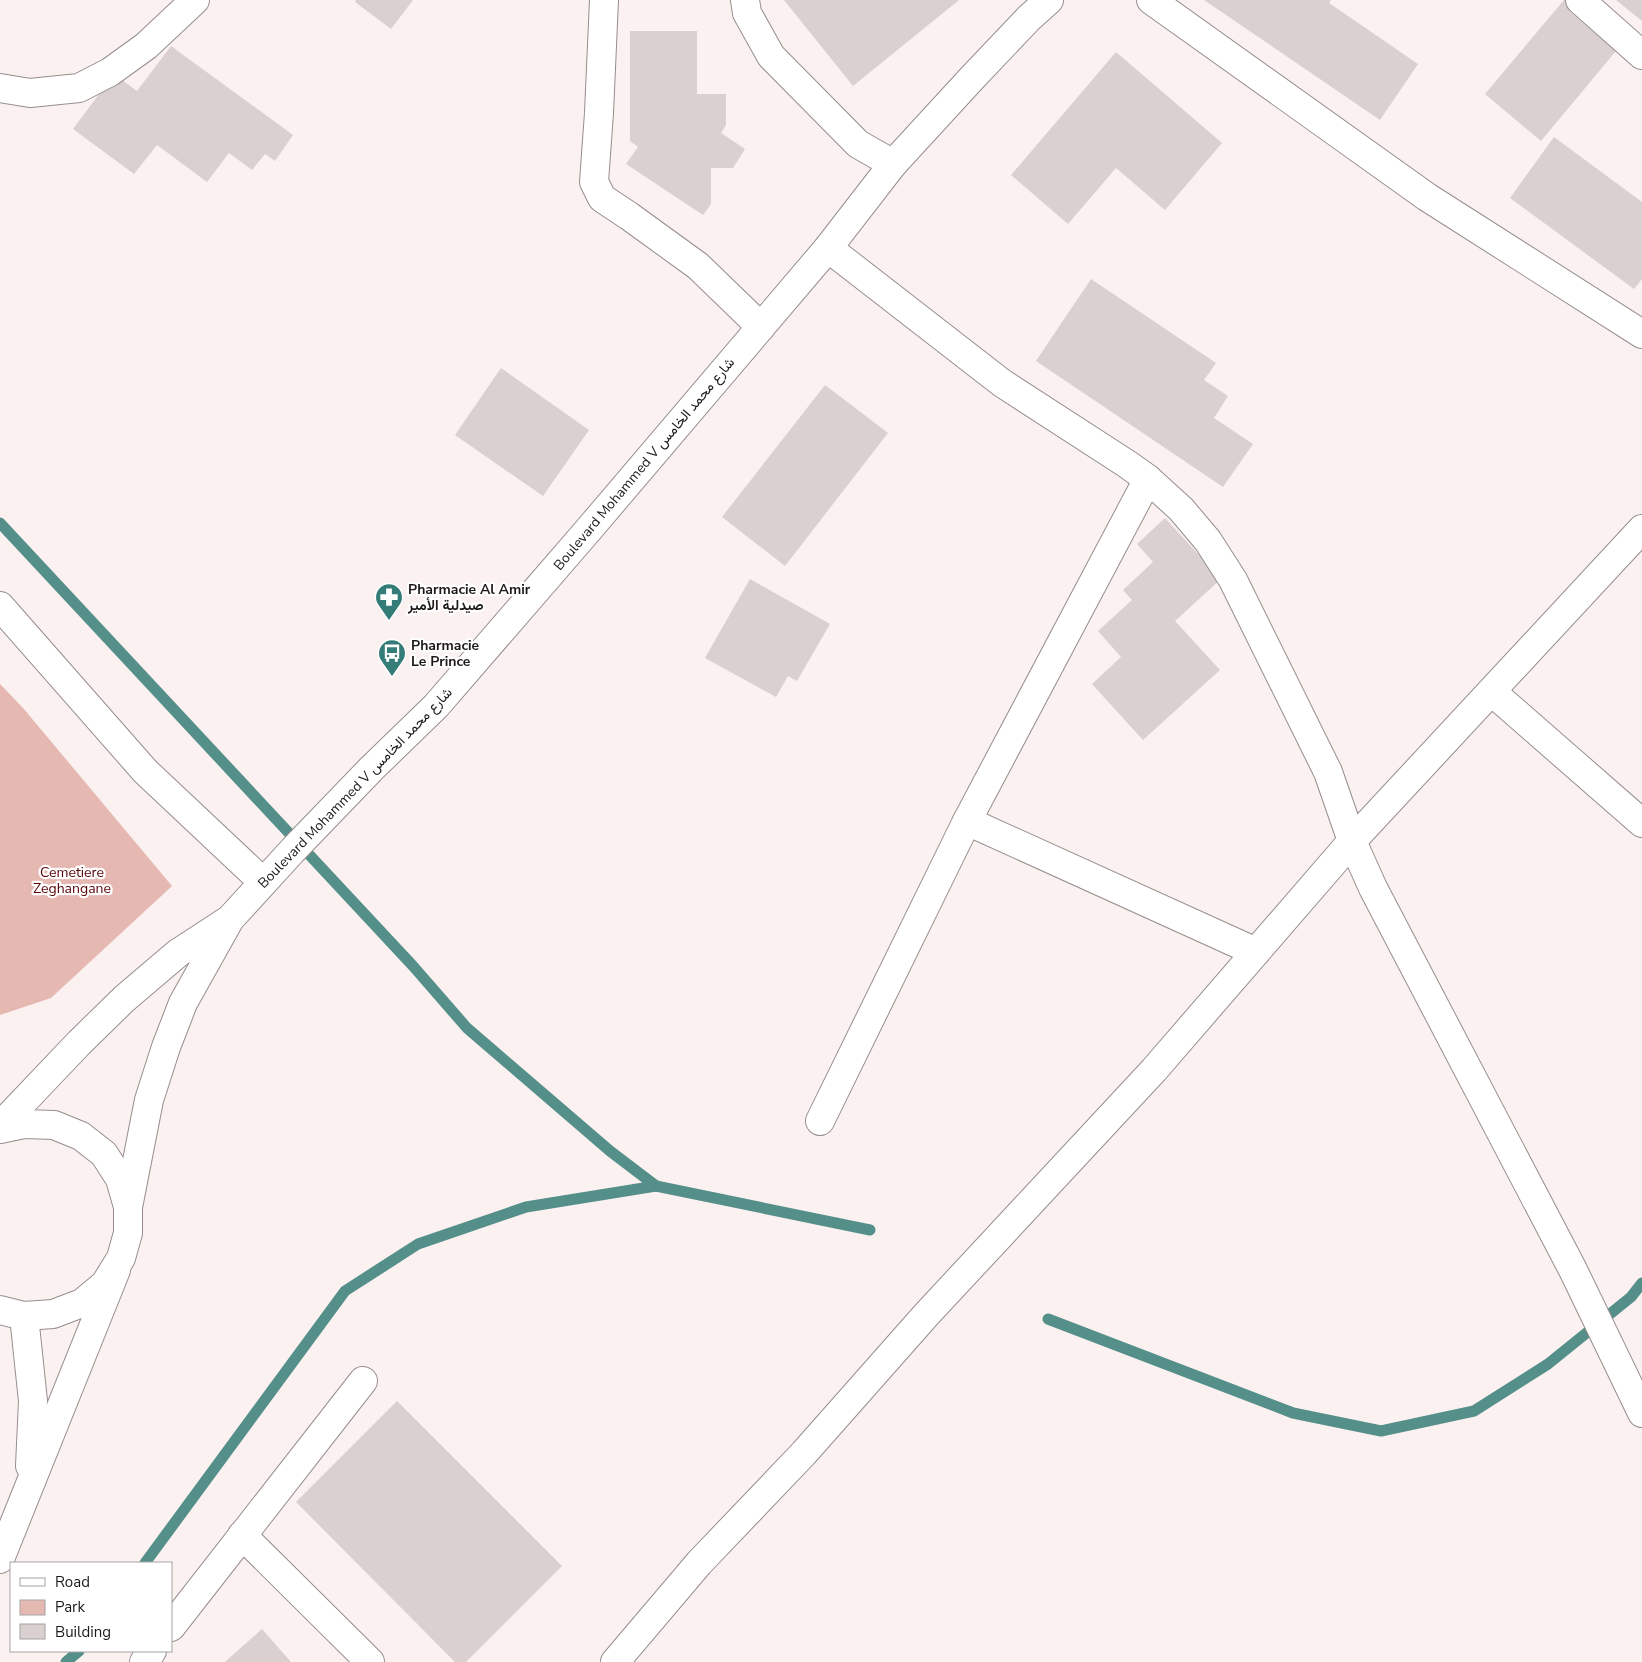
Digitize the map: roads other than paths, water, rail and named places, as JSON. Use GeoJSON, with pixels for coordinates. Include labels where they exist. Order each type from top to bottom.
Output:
{"type":"FeatureCollection","features":[{"type":"Feature","properties":{"kind":"street"},"geometry":{"type":"LineString","coordinates":[[0,88],[30,93],[79,88],[110,72],[146,46],[195,0]]}},
{"type":"Feature","properties":{"kind":"street"},"geometry":{"type":"LineString","coordinates":[[604,0],[594,182],[597,191],[604,200],[698,266],[761,327]]}},
{"type":"Feature","properties":{"kind":"street"},"geometry":{"type":"LineString","coordinates":[[745,0],[747,13],[771,56],[858,144],[892,164]]}},
{"type":"Feature","properties":{"kind":"street","name":"Boulevard Mohammed V شارع محمد الخامس"},"geometry":{"type":"LineString","coordinates":[[128,1207],[149,1100],[166,1047],[183,1003],[230,919],[371,769],[436,706],[828,248],[892,164],[1029,18],[1049,0]]}},
{"type":"Feature","properties":{"kind":"street"},"geometry":{"type":"LineString","coordinates":[[1151,0],[1428,197],[1642,334]]}},
{"type":"Feature","properties":{"kind":"street"},"geometry":{"type":"LineString","coordinates":[[1580,0],[1642,55]]}},
{"type":"Feature","properties":{"kind":"street"},"geometry":{"type":"LineString","coordinates":[[828,248],[1002,383],[1148,479],[1181,509],[1203,534],[1233,580],[1328,772],[1352,841],[1373,888],[1573,1270],[1642,1413]]}},
{"type":"Feature","properties":{"kind":"street"},"geometry":{"type":"LineString","coordinates":[[820,1121],[968,821],[1148,479]]}},
{"type":"Feature","properties":{"kind":"street"},"geometry":{"type":"LineString","coordinates":[[615,1662],[699,1563],[804,1453],[926,1315],[1154,1070],[1352,841],[1642,529]]}},
{"type":"Feature","properties":{"kind":"street"},"geometry":{"type":"LineString","coordinates":[[0,606],[145,771],[263,882]]}},
{"type":"Feature","properties":{"kind":"street"},"geometry":{"type":"LineString","coordinates":[[1492,692],[1642,823]]}},
{"type":"Feature","properties":{"kind":"street"},"geometry":{"type":"LineString","coordinates":[[968,821],[1256,952]]}},
{"type":"Feature","properties":{"kind":"street","name":"Boulevard Mohammed V شارع محمد الخامس"},"geometry":{"type":"LineString","coordinates":[[0,1128],[79,1043],[124,999],[178,953],[230,919]]}},
{"type":"Feature","properties":{"kind":"street"},"geometry":{"type":"LineString","coordinates":[[0,1128],[24,1124],[54,1125],[81,1136],[104,1154],[120,1179],[128,1207],[128,1234],[121,1258],[0,1559]]}},
{"type":"Feature","properties":{"kind":"street"},"geometry":{"type":"LineString","coordinates":[[29,1488],[33,1401],[12,1313],[53,1314],[82,1303],[104,1284],[121,1258]]}},
{"type":"Feature","properties":{"kind":"street"},"geometry":{"type":"LineString","coordinates":[[172,1626],[363,1381]]}},
{"type":"Feature","properties":{"kind":"street"},"geometry":{"type":"LineString","coordinates":[[242,1535],[370,1662]]}},
{"type":"Feature","properties":{"kind":"waterway"},"geometry":{"type":"LineString","coordinates":[[0,523],[413,966],[467,1028],[610,1151],[656,1186]]}},
{"type":"Feature","properties":{"kind":"waterway"},"geometry":{"type":"LineString","coordinates":[[146,1562],[345,1291],[418,1244],[526,1207],[656,1186],[870,1230]]}},
{"type":"Feature","properties":{"kind":"waterway"},"geometry":{"type":"LineString","coordinates":[[1048,1319],[1293,1413],[1381,1431],[1474,1411],[1548,1364],[1631,1297],[1642,1283]]}},
{"type":"Feature","properties":{"kind":"waterway"},"geometry":{"type":"LineString","coordinates":[[66,1662],[78,1652]]}},
{"type":"Feature","properties":{"kind":"place","name":"Pharmacie Al Amir صيدلية الأمير"},"geometry":{"type":"Point","coordinates":[389,621]}},
{"type":"Feature","properties":{"kind":"place","name":"Pharmacie Le Prince"},"geometry":{"type":"Point","coordinates":[392,677]}},
{"type":"Feature","properties":{"kind":"park label","name":"Cemetiere Zeghangane"},"geometry":{"type":"Point","coordinates":[72,880]}}]}
